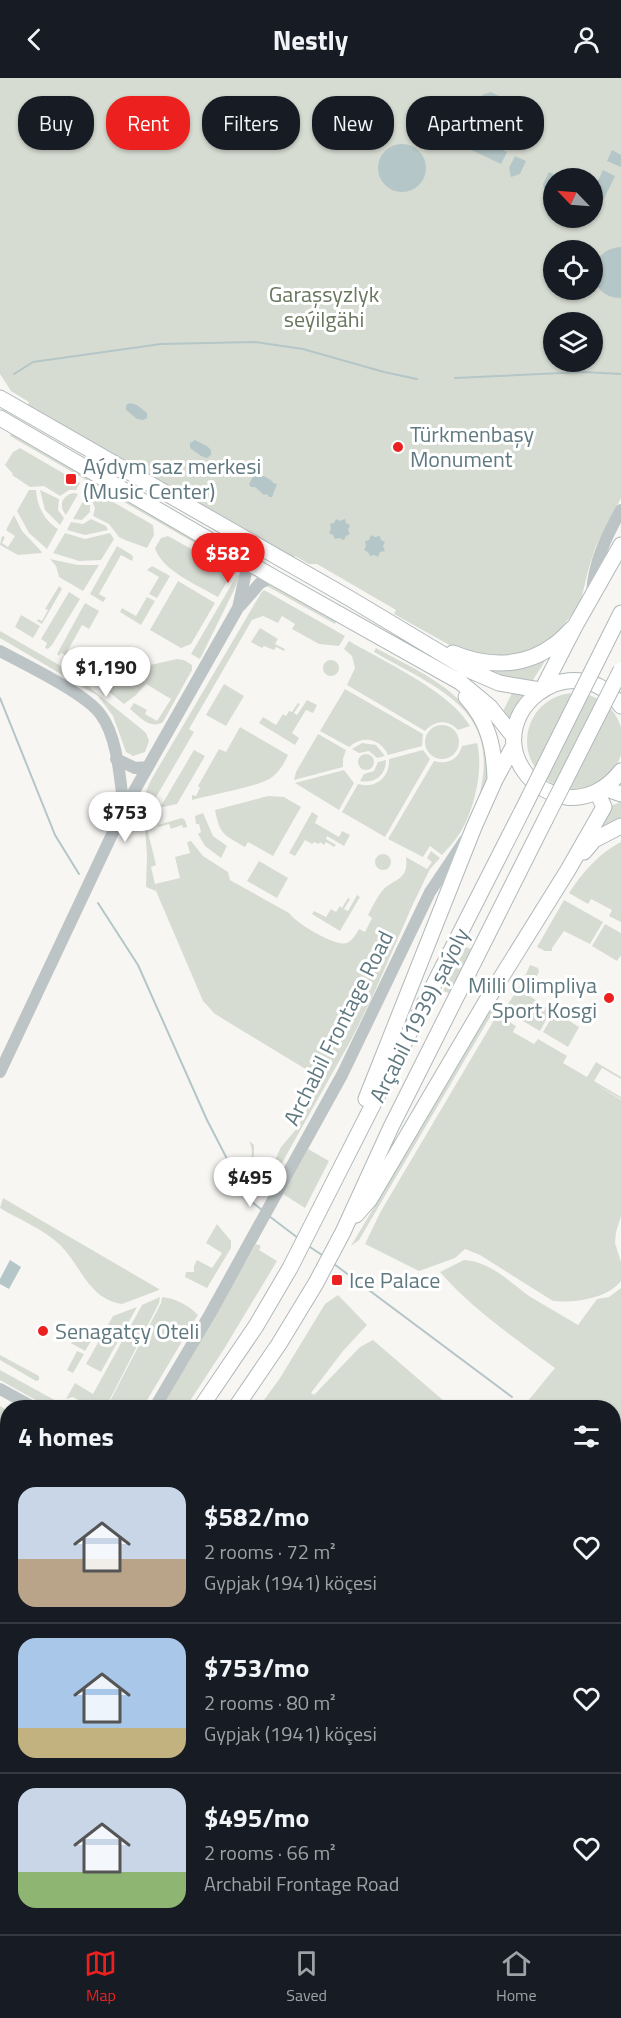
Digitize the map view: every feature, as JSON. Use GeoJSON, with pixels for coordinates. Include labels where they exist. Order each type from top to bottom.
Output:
{"type":"FeatureCollection","features":[{"type":"Feature","properties":{"kind":"main road"},"geometry":{"type":"LineString","coordinates":[[0,398],[484,678],[542,689],[570,680],[585,682],[598,686],[610,694],[621,706]]}},
{"type":"Feature","properties":{"kind":"main road"},"geometry":{"type":"LineString","coordinates":[[0,418],[273,578],[460,682],[490,707],[514,741],[524,771],[543,789],[556,795],[584,796],[600,790],[615,779],[621,771]]}},
{"type":"Feature","properties":{"kind":"main road"},"geometry":{"type":"LineString","coordinates":[[318,1213],[474,827],[514,741],[517,720],[525,705],[542,689],[574,626],[621,545]]}},
{"type":"Feature","properties":{"kind":"main road"},"geometry":{"type":"LineString","coordinates":[[340,615],[349,598]]}},
{"type":"Feature","properties":{"kind":"main road","name":"Arçabil (1939) şaýoly"},"geometry":{"type":"LineString","coordinates":[[206,1400],[256,1326],[290,1268],[621,614]]}},
{"type":"Feature","properties":{"kind":"main road"},"geometry":{"type":"LineString","coordinates":[[421,640],[465,658],[491,664],[502,663],[523,660],[554,646],[574,626]]}},
{"type":"Feature","properties":{"kind":"main road"},"geometry":{"type":"LineString","coordinates":[[427,664],[459,690],[476,708],[491,738],[495,780]]}},
{"type":"Feature","properties":{"kind":"main road","name":"Arçabil (1939) şaýoly"},"geometry":{"type":"LineString","coordinates":[[241,1400],[316,1282],[621,670]]}},
{"type":"Feature","properties":{"kind":"main road"},"geometry":{"type":"LineString","coordinates":[[600,790],[621,794]]}},
{"type":"Feature","properties":{"kind":"main road"},"geometry":{"type":"LineString","coordinates":[[343,1230],[370,1199],[484,1005],[568,870],[604,807],[600,790]]}},
{"type":"Feature","properties":{"kind":"main road"},"geometry":{"type":"LineString","coordinates":[[568,870],[594,840],[621,826]]}},
{"type":"Feature","properties":{"kind":"street"},"geometry":{"type":"LineString","coordinates":[[592,595],[596,564],[621,510]]}},
{"type":"Feature","properties":{"kind":"street"},"geometry":{"type":"LineString","coordinates":[[238,608],[246,572],[244,561]]}},
{"type":"Feature","properties":{"kind":"street"},"geometry":{"type":"LineString","coordinates":[[0,1072],[124,809],[238,608],[260,582],[273,578]]}},
{"type":"Feature","properties":{"kind":"street"},"geometry":{"type":"LineString","coordinates":[[0,651],[75,693],[97,710],[108,726],[124,809]]}},
{"type":"Feature","properties":{"kind":"street"},"geometry":{"type":"LineString","coordinates":[[116,759],[135,768],[148,767]]}},
{"type":"Feature","properties":{"kind":"street","name":"Archabil Frontage Road"},"geometry":{"type":"LineString","coordinates":[[159,1400],[210,1314],[342,1075],[429,892],[474,827]]}},
{"type":"Feature","properties":{"kind":"street"},"geometry":{"type":"LineString","coordinates":[[0,1389],[20,1400]]}},
{"type":"Feature","properties":{"kind":"green space","name":"Garaşsyzlyk seýilgähi"},"geometry":{"type":"Polygon","coordinates":[[[0,78],[621,78],[621,498],[596,546],[580,604],[556,635],[535,649],[509,658],[460,651],[394,614],[396,610],[317,564],[309,564],[295,556],[293,559],[28,405],[29,402],[11,391],[0,374],[0,78]]]}},
{"type":"Feature","properties":{"kind":"green space"},"geometry":{"type":"Polygon","coordinates":[[[12,432],[240,565],[243,571],[10,436],[12,432]]]}},
{"type":"Feature","properties":{"kind":"green space"},"geometry":{"type":"Polygon","coordinates":[[[20,448],[80,483],[76,490],[69,490],[60,496],[44,486],[30,487],[12,475],[5,465],[13,452],[20,448]]]}},
{"type":"Feature","properties":{"kind":"green space"},"geometry":{"type":"Polygon","coordinates":[[[29,490],[36,490],[42,512],[58,529],[47,549],[29,533],[17,511],[29,490]]]}},
{"type":"Feature","properties":{"kind":"green space"},"geometry":{"type":"Polygon","coordinates":[[[40,490],[59,499],[58,510],[64,518],[60,525],[45,510],[40,490]]]}},
{"type":"Feature","properties":{"kind":"green space"},"geometry":{"type":"Polygon","coordinates":[[[94,491],[153,525],[154,535],[147,548],[119,537],[109,524],[93,516],[95,508],[91,498],[94,491]]]}},
{"type":"Feature","properties":{"kind":"green space"},"geometry":{"type":"Polygon","coordinates":[[[74,493],[78,494],[66,515],[62,508],[62,501],[74,493]]]}},
{"type":"Feature","properties":{"kind":"green space"},"geometry":{"type":"Polygon","coordinates":[[[85,498],[90,505],[90,512],[82,520],[73,519],[85,498]]]}},
{"type":"Feature","properties":{"kind":"green space"},"geometry":{"type":"Polygon","coordinates":[[[14,515],[22,531],[42,553],[18,555],[0,545],[2,536],[5,537],[2,543],[8,547],[15,536],[6,530],[14,515]]]}},
{"type":"Feature","properties":{"kind":"green space"},"geometry":{"type":"Polygon","coordinates":[[[91,519],[106,526],[108,530],[85,535],[67,530],[71,522],[83,524],[91,519]]]}},
{"type":"Feature","properties":{"kind":"green space"},"geometry":{"type":"Polygon","coordinates":[[[65,533],[85,539],[110,533],[114,539],[101,560],[79,561],[53,553],[65,533]]]}},
{"type":"Feature","properties":{"kind":"green space"},"geometry":{"type":"Polygon","coordinates":[[[168,536],[233,572],[218,597],[182,577],[159,556],[155,548],[161,538],[168,536]]]}},
{"type":"Feature","properties":{"kind":"green space"},"geometry":{"type":"Polygon","coordinates":[[[117,546],[133,558],[132,561],[121,555],[99,594],[106,598],[103,602],[90,594],[117,546]]]}},
{"type":"Feature","properties":{"kind":"green space"},"geometry":{"type":"Polygon","coordinates":[[[50,559],[78,565],[99,565],[83,591],[59,577],[56,566],[50,559]]]}},
{"type":"Feature","properties":{"kind":"green space"},"geometry":{"type":"Polygon","coordinates":[[[152,566],[170,576],[157,598],[149,594],[159,577],[147,570],[152,566]]]}},
{"type":"Feature","properties":{"kind":"green space"},"geometry":{"type":"Polygon","coordinates":[[[237,575],[241,576],[200,659],[191,654],[237,575]]]}},
{"type":"Feature","properties":{"kind":"green space"},"geometry":{"type":"Polygon","coordinates":[[[178,581],[215,603],[191,644],[181,648],[150,630],[178,581]]]}},
{"type":"Feature","properties":{"kind":"green space"},"geometry":{"type":"Polygon","coordinates":[[[271,584],[337,620],[335,624],[265,585],[271,584]]]}},
{"type":"Feature","properties":{"kind":"green space"},"geometry":{"type":"Polygon","coordinates":[[[59,586],[62,589],[42,624],[37,621],[38,619],[42,621],[48,610],[45,609],[59,586]]]}},
{"type":"Feature","properties":{"kind":"green space"},"geometry":{"type":"Polygon","coordinates":[[[264,590],[345,636],[339,646],[319,644],[292,629],[295,624],[282,616],[278,623],[263,616],[252,620],[189,729],[194,732],[148,811],[141,811],[140,805],[151,780],[264,590]]]}},
{"type":"Feature","properties":{"kind":"green space"},"geometry":{"type":"Polygon","coordinates":[[[69,592],[80,599],[52,645],[48,649],[45,648],[47,643],[41,639],[69,592]]]}},
{"type":"Feature","properties":{"kind":"green space"},"geometry":{"type":"Polygon","coordinates":[[[147,597],[155,601],[141,625],[120,612],[122,608],[136,616],[147,597]]]}},
{"type":"Feature","properties":{"kind":"green space"},"geometry":{"type":"Polygon","coordinates":[[[85,603],[99,611],[89,629],[82,625],[67,652],[74,656],[68,661],[65,659],[67,656],[57,654],[85,603]]]}},
{"type":"Feature","properties":{"kind":"green space"},"geometry":{"type":"Polygon","coordinates":[[[21,615],[40,626],[33,638],[15,627],[21,615]]]}},
{"type":"Feature","properties":{"kind":"green space"},"geometry":{"type":"Polygon","coordinates":[[[260,628],[278,639],[275,644],[285,649],[284,651],[276,647],[274,650],[264,646],[262,648],[251,642],[260,628]]]}},
{"type":"Feature","properties":{"kind":"green space"},"geometry":{"type":"Polygon","coordinates":[[[0,631],[68,670],[139,727],[146,733],[149,741],[145,752],[133,756],[126,752],[113,716],[98,696],[0,638],[0,631]]]}},
{"type":"Feature","properties":{"kind":"green space"},"geometry":{"type":"Polygon","coordinates":[[[349,641],[432,689],[461,713],[470,726],[458,730],[442,722],[425,731],[347,685],[355,668],[352,656],[344,649],[349,641]]]}},
{"type":"Feature","properties":{"kind":"green space"},"geometry":{"type":"Polygon","coordinates":[[[376,648],[430,677],[461,702],[473,717],[482,734],[488,767],[485,787],[474,813],[482,779],[483,752],[477,729],[464,711],[447,695],[374,652],[376,648]]]}},
{"type":"Feature","properties":{"kind":"green space"},"geometry":{"type":"Polygon","coordinates":[[[547,658],[533,680],[512,679],[486,672],[487,670],[547,658]]]}},
{"type":"Feature","properties":{"kind":"green space"},"geometry":{"type":"Polygon","coordinates":[[[177,659],[192,665],[192,670],[163,722],[158,724],[149,724],[130,709],[134,703],[147,710],[145,714],[157,721],[171,699],[146,684],[124,704],[82,670],[82,668],[106,683],[110,677],[118,679],[130,677],[137,668],[177,659]]]}},
{"type":"Feature","properties":{"kind":"green space"},"geometry":{"type":"Polygon","coordinates":[[[328,660],[334,660],[339,668],[337,674],[328,676],[323,671],[323,665],[328,660]]]}},
{"type":"Feature","properties":{"kind":"green space"},"geometry":{"type":"Polygon","coordinates":[[[224,684],[244,696],[226,726],[206,715],[224,684]]]}},
{"type":"Feature","properties":{"kind":"green space"},"geometry":{"type":"Polygon","coordinates":[[[345,689],[423,734],[422,746],[388,755],[385,749],[371,740],[360,741],[349,747],[320,731],[345,689]]]}},
{"type":"Feature","properties":{"kind":"green space"},"geometry":{"type":"Polygon","coordinates":[[[513,691],[525,694],[515,708],[510,721],[503,711],[513,691]]]}},
{"type":"Feature","properties":{"kind":"green space"},"geometry":{"type":"Polygon","coordinates":[[[575,693],[593,697],[609,707],[622,732],[622,750],[619,759],[609,775],[593,785],[575,789],[557,785],[541,775],[531,759],[527,741],[531,723],[541,707],[557,697],[575,693]]]}},
{"type":"Feature","properties":{"kind":"green space"},"geometry":{"type":"Polygon","coordinates":[[[307,700],[317,705],[313,713],[306,710],[292,733],[299,738],[295,745],[259,723],[263,717],[276,725],[283,714],[286,716],[289,711],[292,712],[298,703],[300,704],[294,713],[297,715],[307,700]]]}},
{"type":"Feature","properties":{"kind":"green space"},"geometry":{"type":"Polygon","coordinates":[[[442,725],[454,730],[459,742],[454,754],[442,759],[430,754],[425,742],[430,730],[442,725]]]}},
{"type":"Feature","properties":{"kind":"green space"},"geometry":{"type":"Polygon","coordinates":[[[240,727],[288,755],[283,765],[274,776],[264,781],[245,788],[192,800],[192,795],[196,796],[200,788],[198,786],[219,749],[226,752],[240,727]]]}},
{"type":"Feature","properties":{"kind":"green space"},"geometry":{"type":"Polygon","coordinates":[[[318,734],[346,750],[343,767],[294,780],[296,772],[318,734]]]}},
{"type":"Feature","properties":{"kind":"green space"},"geometry":{"type":"Polygon","coordinates":[[[362,743],[376,745],[385,756],[377,758],[369,751],[359,753],[352,749],[362,743]]]}},
{"type":"Feature","properties":{"kind":"green space"},"geometry":{"type":"Polygon","coordinates":[[[477,743],[478,777],[470,813],[454,842],[442,855],[430,846],[423,857],[388,839],[434,761],[448,762],[458,755],[462,746],[477,743]]]}},
{"type":"Feature","properties":{"kind":"green space"},"geometry":{"type":"Polygon","coordinates":[[[194,750],[205,756],[177,804],[161,806],[194,750]]]}},
{"type":"Feature","properties":{"kind":"green space"},"geometry":{"type":"Polygon","coordinates":[[[423,750],[430,759],[385,837],[342,812],[358,784],[371,785],[381,780],[387,771],[389,759],[423,750]]]}},
{"type":"Feature","properties":{"kind":"green space"},"geometry":{"type":"Polygon","coordinates":[[[366,754],[374,762],[366,770],[358,762],[366,754]]]}},
{"type":"Feature","properties":{"kind":"green space"},"geometry":{"type":"Polygon","coordinates":[[[386,760],[384,770],[379,777],[375,780],[360,781],[364,774],[374,771],[378,762],[386,760]]]}},
{"type":"Feature","properties":{"kind":"green space"},"geometry":{"type":"Polygon","coordinates":[[[344,770],[354,783],[339,810],[295,783],[344,770]]]}},
{"type":"Feature","properties":{"kind":"green space"},"geometry":{"type":"Polygon","coordinates":[[[268,796],[284,797],[301,807],[273,856],[248,842],[245,847],[227,836],[221,829],[215,810],[268,796]]]}},
{"type":"Feature","properties":{"kind":"green space"},"geometry":{"type":"Polygon","coordinates":[[[621,802],[621,820],[599,828],[613,805],[621,802]]]}},
{"type":"Feature","properties":{"kind":"green space"},"geometry":{"type":"Polygon","coordinates":[[[312,812],[318,816],[315,823],[339,837],[342,831],[350,835],[344,846],[327,836],[326,839],[336,845],[334,847],[326,842],[324,845],[320,842],[312,844],[305,840],[295,856],[289,853],[312,812]]]}},
{"type":"Feature","properties":{"kind":"green space"},"geometry":{"type":"Polygon","coordinates":[[[203,813],[213,836],[227,846],[221,858],[205,846],[198,834],[201,832],[199,824],[196,824],[195,816],[203,813]]]}},
{"type":"Feature","properties":{"kind":"green space"},"geometry":{"type":"Polygon","coordinates":[[[182,818],[187,827],[183,828],[182,825],[171,829],[169,824],[158,827],[158,825],[182,818]]]}},
{"type":"Feature","properties":{"kind":"green space"},"geometry":{"type":"Polygon","coordinates":[[[147,828],[156,865],[151,867],[155,884],[180,878],[175,857],[190,853],[187,842],[191,841],[203,856],[228,872],[230,880],[289,913],[316,933],[341,943],[351,940],[359,929],[365,932],[372,918],[368,915],[383,890],[403,875],[406,857],[427,869],[432,862],[427,858],[431,851],[440,858],[430,869],[351,1040],[269,1186],[250,1168],[252,1149],[249,1141],[254,1145],[256,1169],[267,1177],[281,1147],[298,1127],[322,1079],[215,1014],[203,1001],[156,891],[146,887],[145,829],[147,828]]]}},
{"type":"Feature","properties":{"kind":"green space"},"geometry":{"type":"Polygon","coordinates":[[[621,842],[621,922],[609,916],[612,910],[591,899],[588,904],[569,893],[592,864],[621,842]]]}},
{"type":"Feature","properties":{"kind":"green space"},"geometry":{"type":"Polygon","coordinates":[[[383,854],[389,856],[391,862],[389,868],[383,870],[377,868],[375,862],[377,856],[383,854]]]}},
{"type":"Feature","properties":{"kind":"green space"},"geometry":{"type":"Polygon","coordinates":[[[259,861],[288,878],[277,898],[247,881],[259,861]]]}},
{"type":"Feature","properties":{"kind":"green space"},"geometry":{"type":"Polygon","coordinates":[[[357,895],[360,897],[340,931],[312,914],[314,911],[326,917],[331,909],[336,912],[340,906],[342,908],[348,898],[350,899],[344,909],[348,911],[357,895]]]}},
{"type":"Feature","properties":{"kind":"green space"},"geometry":{"type":"Polygon","coordinates":[[[564,900],[603,922],[590,944],[564,931],[552,951],[545,951],[537,947],[564,900]]]}},
{"type":"Feature","properties":{"kind":"green space"},"geometry":{"type":"Polygon","coordinates":[[[605,924],[621,933],[621,955],[617,961],[592,946],[605,924]]]}},
{"type":"Feature","properties":{"kind":"green space"},"geometry":{"type":"Polygon","coordinates":[[[466,947],[471,949],[449,993],[443,991],[466,947]]]}},
{"type":"Feature","properties":{"kind":"green space"},"geometry":{"type":"Polygon","coordinates":[[[530,965],[538,968],[539,972],[527,994],[551,1011],[540,1031],[504,1010],[522,983],[530,965]]]}},
{"type":"Feature","properties":{"kind":"green space"},"geometry":{"type":"Polygon","coordinates":[[[490,1011],[493,1012],[359,1240],[351,1246],[490,1011]]]}},
{"type":"Feature","properties":{"kind":"green space"},"geometry":{"type":"Polygon","coordinates":[[[555,1012],[579,1027],[568,1047],[543,1032],[555,1012]]]}},
{"type":"Feature","properties":{"kind":"green space"},"geometry":{"type":"Polygon","coordinates":[[[497,1015],[516,1026],[513,1032],[534,1044],[538,1039],[567,1056],[563,1063],[587,1077],[596,1062],[621,1077],[621,1079],[602,1068],[594,1081],[621,1097],[621,1099],[597,1085],[621,1100],[621,1216],[615,1243],[621,1262],[621,1281],[599,1296],[571,1301],[553,1301],[480,1255],[465,1249],[455,1258],[419,1271],[365,1244],[381,1211],[497,1015]]]}},
{"type":"Feature","properties":{"kind":"green space"},"geometry":{"type":"Polygon","coordinates":[[[308,1149],[329,1161],[305,1208],[283,1194],[308,1149]]]}},
{"type":"Feature","properties":{"kind":"green space"},"geometry":{"type":"Polygon","coordinates":[[[3,1198],[159,1290],[122,1304],[110,1301],[93,1288],[60,1245],[0,1208],[3,1198]]]}},
{"type":"Feature","properties":{"kind":"green space"},"geometry":{"type":"Polygon","coordinates":[[[217,1224],[231,1241],[231,1248],[207,1288],[185,1277],[186,1272],[194,1272],[197,1260],[212,1268],[222,1253],[206,1243],[217,1224]]]}},
{"type":"Feature","properties":{"kind":"green space"},"geometry":{"type":"Polygon","coordinates":[[[256,1244],[261,1246],[259,1250],[277,1261],[224,1349],[191,1400],[165,1400],[256,1244]]]}},
{"type":"Feature","properties":{"kind":"green space"},"geometry":{"type":"Polygon","coordinates":[[[464,1260],[482,1264],[529,1296],[578,1325],[597,1299],[609,1297],[621,1288],[621,1400],[529,1400],[555,1368],[480,1311],[440,1272],[464,1260]]]}},
{"type":"Feature","properties":{"kind":"green space"},"geometry":{"type":"Polygon","coordinates":[[[338,1295],[367,1325],[343,1351],[311,1393],[314,1395],[360,1347],[373,1340],[443,1400],[264,1400],[325,1304],[338,1295]]]}},
{"type":"Feature","properties":{"kind":"green space"},"geometry":{"type":"Polygon","coordinates":[[[160,1297],[110,1400],[78,1400],[73,1397],[66,1399],[75,1383],[93,1394],[142,1305],[160,1297]]]}},
{"type":"Feature","properties":{"kind":"green space"},"geometry":{"type":"Polygon","coordinates":[[[162,1297],[171,1299],[190,1308],[198,1315],[147,1400],[111,1400],[162,1297]]]}},
{"type":"Feature","properties":{"kind":"green space"},"geometry":{"type":"Polygon","coordinates":[[[137,1307],[101,1372],[86,1364],[113,1316],[137,1307]]]}},
{"type":"Feature","properties":{"kind":"green space"},"geometry":{"type":"Polygon","coordinates":[[[81,1325],[96,1333],[85,1351],[71,1343],[81,1325]]]}},
{"type":"Feature","properties":{"kind":"green space"},"geometry":{"type":"Polygon","coordinates":[[[77,1351],[84,1354],[73,1373],[67,1370],[77,1351]]]}},
{"type":"Feature","properties":{"kind":"green space"},"geometry":{"type":"Polygon","coordinates":[[[0,1355],[39,1376],[39,1380],[36,1381],[0,1360],[0,1355]]]}},
{"type":"Feature","properties":{"kind":"green space"},"geometry":{"type":"Polygon","coordinates":[[[0,1370],[54,1400],[36,1400],[0,1380],[0,1370]]]}},
{"type":"Feature","properties":{"kind":"shaded area"},"geometry":{"type":"Polygon","coordinates":[[[491,92],[499,96],[482,96],[491,92]]]}},
{"type":"Feature","properties":{"kind":"shaded area"},"geometry":{"type":"Polygon","coordinates":[[[406,144],[406,150],[418,150],[426,163],[425,177],[411,191],[393,191],[379,177],[379,159],[386,150],[394,150],[394,145],[406,144]]]}},
{"type":"Feature","properties":{"kind":"shaded area"},"geometry":{"type":"Polygon","coordinates":[[[471,150],[503,150],[507,152],[501,164],[471,150]]]}},
{"type":"Feature","properties":{"kind":"shaded area"},"geometry":{"type":"Polygon","coordinates":[[[612,150],[621,155],[621,167],[607,161],[612,150]]]}},
{"type":"Feature","properties":{"kind":"shaded area"},"geometry":{"type":"Polygon","coordinates":[[[515,156],[526,161],[520,174],[511,177],[509,168],[515,156]]]}},
{"type":"Feature","properties":{"kind":"shaded area"},"geometry":{"type":"Polygon","coordinates":[[[603,170],[615,176],[603,201],[603,170]]]}},
{"type":"Feature","properties":{"kind":"shaded area"},"geometry":{"type":"Polygon","coordinates":[[[621,247],[621,298],[609,296],[603,292],[603,254],[609,250],[621,247]]]}},
{"type":"Feature","properties":{"kind":"shaded area"},"geometry":{"type":"Polygon","coordinates":[[[130,403],[137,405],[147,413],[147,418],[137,419],[126,410],[126,405],[130,403]]]}},
{"type":"Feature","properties":{"kind":"shaded area"},"geometry":{"type":"Polygon","coordinates":[[[195,440],[207,446],[211,450],[211,455],[207,458],[201,456],[190,448],[190,443],[195,440]]]}},
{"type":"Feature","properties":{"kind":"shaded area"},"geometry":{"type":"Polygon","coordinates":[[[255,473],[277,484],[272,497],[251,487],[249,484],[255,473]]]}},
{"type":"Feature","properties":{"kind":"shaded area"},"geometry":{"type":"Polygon","coordinates":[[[336,519],[340,521],[345,519],[350,525],[348,530],[350,534],[344,540],[335,539],[329,533],[330,524],[336,519]]]}},
{"type":"Feature","properties":{"kind":"shaded area"},"geometry":{"type":"Polygon","coordinates":[[[371,535],[380,536],[385,542],[383,546],[385,551],[380,552],[378,557],[370,556],[364,550],[365,541],[369,540],[371,535]]]}},
{"type":"Feature","properties":{"kind":"shaded area"},"geometry":{"type":"Polygon","coordinates":[[[10,1260],[21,1267],[9,1289],[0,1284],[0,1279],[10,1260]]]}},
{"type":"Feature","properties":{"kind":"waterway"},"geometry":{"type":"LineString","coordinates":[[14,374],[33,362],[161,344],[255,342],[303,349],[417,379]]}},
{"type":"Feature","properties":{"kind":"waterway"},"geometry":{"type":"LineString","coordinates":[[455,378],[583,372],[621,374]]}},
{"type":"Feature","properties":{"kind":"waterway"},"geometry":{"type":"LineString","coordinates":[[0,698],[55,835],[79,874]]}},
{"type":"Feature","properties":{"kind":"waterway"},"geometry":{"type":"LineString","coordinates":[[98,903],[138,965],[207,1120],[242,1188],[252,1202],[262,1210]]}},
{"type":"Feature","properties":{"kind":"waterway"},"geometry":{"type":"LineString","coordinates":[[269,1216],[298,1238]]}},
{"type":"Feature","properties":{"kind":"waterway"},"geometry":{"type":"LineString","coordinates":[[307,1245],[325,1257]]}},
{"type":"Feature","properties":{"kind":"waterway"},"geometry":{"type":"LineString","coordinates":[[334,1264],[512,1397]]}},
{"type":"Feature","properties":{"kind":"place","name":"Türkmenbaşy Monument"},"geometry":{"type":"Point","coordinates":[398,447]}},
{"type":"Feature","properties":{"kind":"place","name":"Aýdym saz merkesi (Music Center)"},"geometry":{"type":"Point","coordinates":[71,479]}},
{"type":"Feature","properties":{"kind":"place","name":"Milli Olimpliya Sport Kosgi"},"geometry":{"type":"Point","coordinates":[609,998]}},
{"type":"Feature","properties":{"kind":"place","name":"Ice Palace"},"geometry":{"type":"Point","coordinates":[337,1280]}},
{"type":"Feature","properties":{"kind":"place","name":"Senagatçy Oteli"},"geometry":{"type":"Point","coordinates":[43,1331]}}]}
